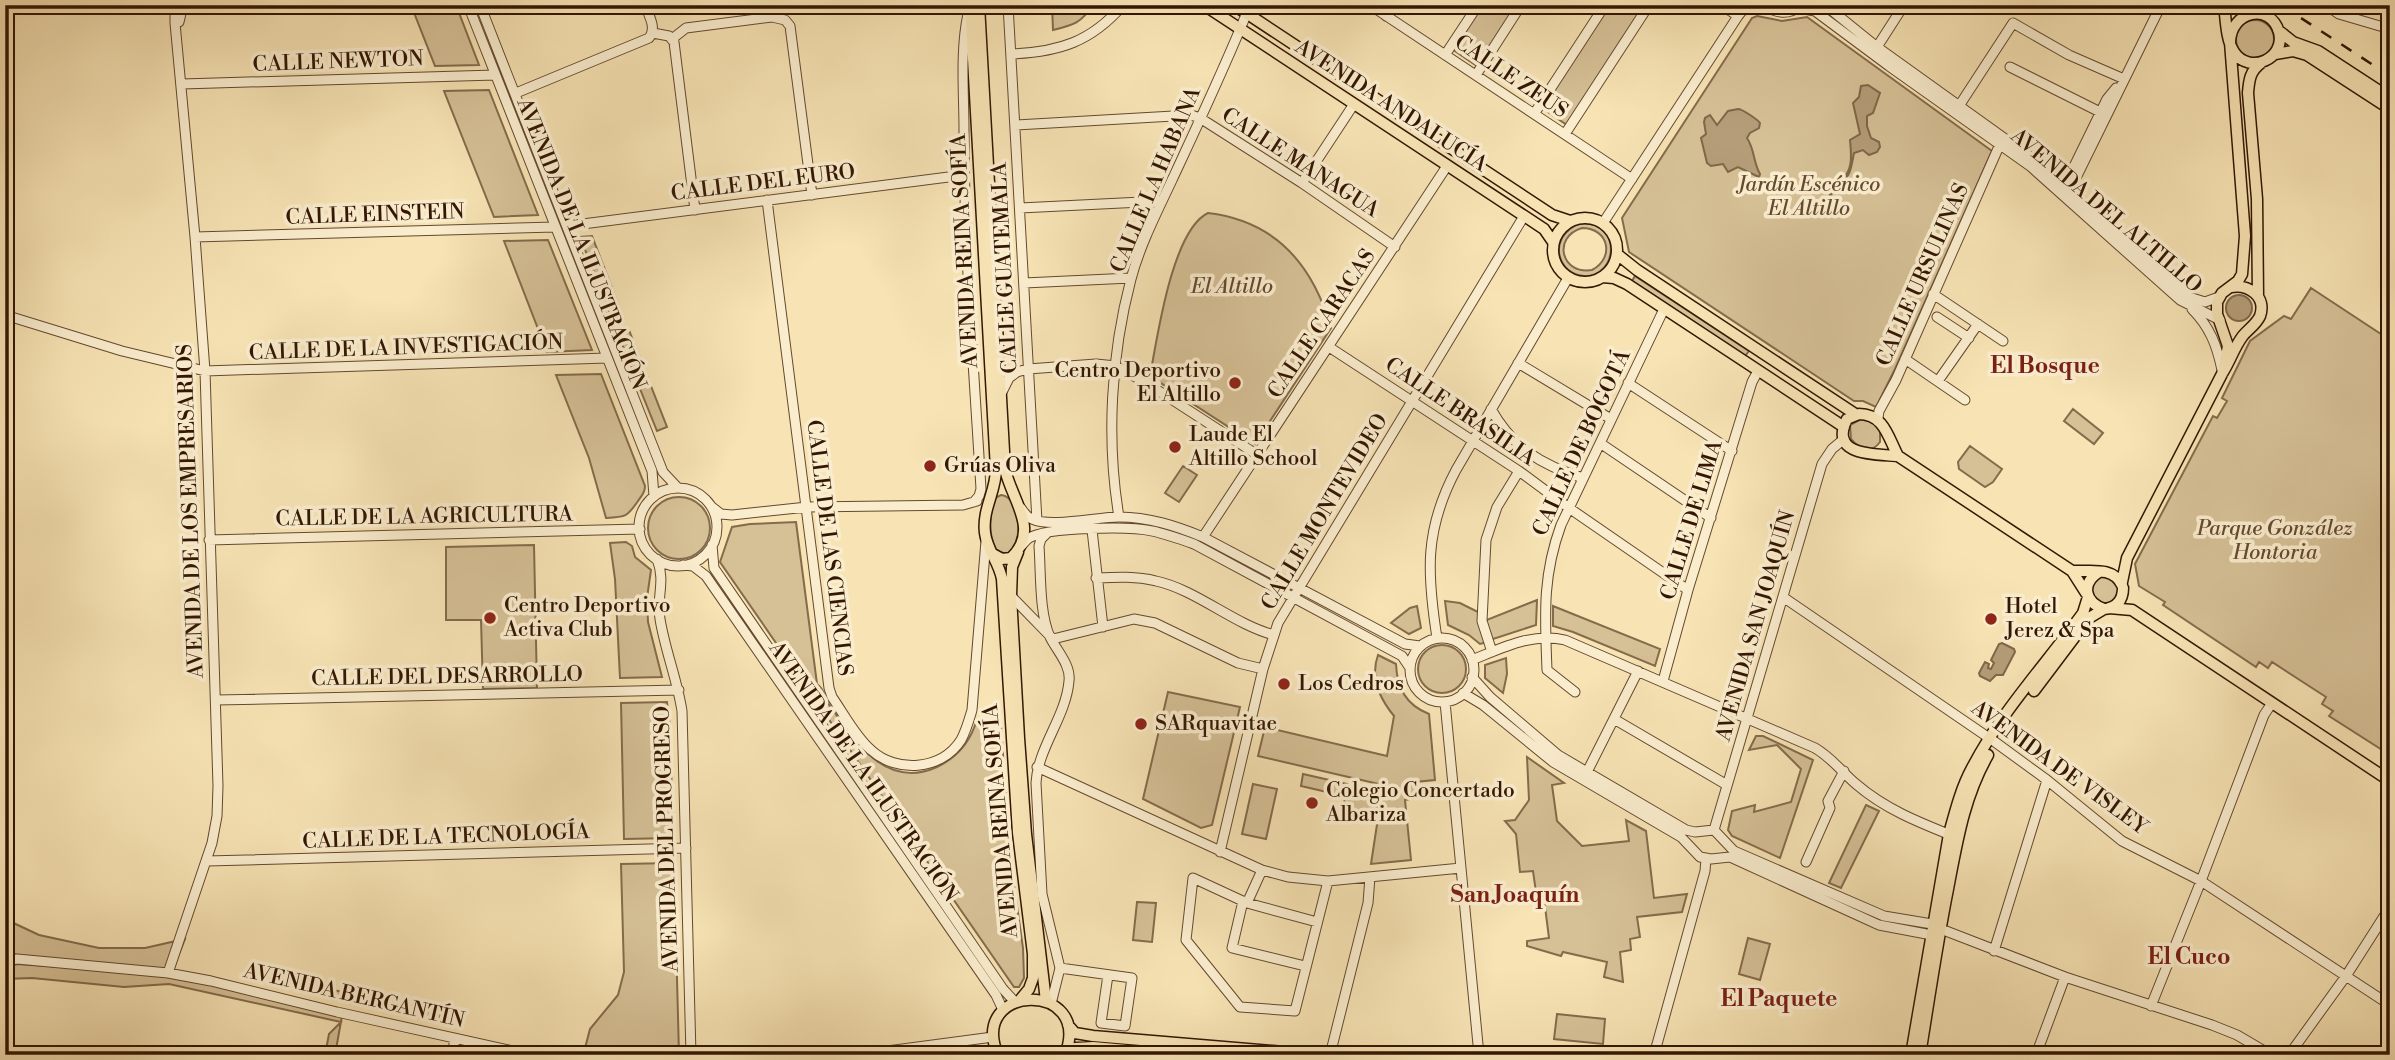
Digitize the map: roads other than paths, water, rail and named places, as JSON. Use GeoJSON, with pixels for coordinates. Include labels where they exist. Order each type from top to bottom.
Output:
{"type":"FeatureCollection","features":[{"type":"Feature","properties":{"kind":"main road","name":"AVENIDA REINA SOFÍA"},"geometry":{"type":"LineString","coordinates":[[979,5],[1005,469],[1007,481],[1021,508],[1023,527],[1020,549],[1012,566],[1011,596],[1026,834],[1049,1002]]}},
{"type":"Feature","properties":{"kind":"main road","name":"AVENIDA ANDALUCÍA"},"geometry":{"type":"LineString","coordinates":[[1204,5],[1544,229],[1553,242]]}},
{"type":"Feature","properties":{"kind":"main road","name":"AVENIDA ANDALUCÍA"},"geometry":{"type":"LineString","coordinates":[[1234,5],[1249,10],[1552,215],[1570,221]]}},
{"type":"Feature","properties":{"kind":"main road"},"geometry":{"type":"LineString","coordinates":[[2224,5],[2230,43],[2238,57],[2253,64],[2261,63]]}},
{"type":"Feature","properties":{"kind":"main road","name":"AVENIDA REINA SOFÍA"},"geometry":{"type":"LineString","coordinates":[[970,6],[996,461],[996,482],[986,506],[985,525],[986,540],[1000,568],[1002,580],[1017,833],[1032,954],[1033,978],[1030,989],[1017,1001]]}},
{"type":"Feature","properties":{"kind":"main road"},"geometry":{"type":"LineString","coordinates":[[2223,372],[2228,346],[2216,308],[2219,297],[2242,274],[2244,265],[2245,236],[2230,43],[2230,34],[2238,20],[2259,10],[2286,38],[2318,51],[2390,98]]}},
{"type":"Feature","properties":{"kind":"main road"},"geometry":{"type":"LineString","coordinates":[[2275,54],[2278,47],[2278,30]]}},
{"type":"Feature","properties":{"kind":"main road"},"geometry":{"type":"LineString","coordinates":[[1992,740],[2090,618],[2121,600],[2127,558],[2241,338],[2261,313],[2258,297],[2257,199],[2248,93],[2253,69],[2275,54],[2292,51],[2307,55],[2390,109]]}},
{"type":"Feature","properties":{"kind":"main road"},"geometry":{"type":"LineString","coordinates":[[1583,217],[1603,223],[1611,230],[1616,240],[1615,262],[1602,277],[1590,282],[1578,282],[1568,278],[1555,262],[1553,242],[1558,232],[1570,221],[1583,217]]}},
{"type":"Feature","properties":{"kind":"main road"},"geometry":{"type":"LineString","coordinates":[[1617,254],[1637,270],[1855,414]]}},
{"type":"Feature","properties":{"kind":"main road"},"geometry":{"type":"LineString","coordinates":[[1602,277],[1620,280],[1758,371],[1844,433],[1859,453],[1898,456],[2072,571],[2094,605],[2106,609],[2132,610],[2390,781]]}},
{"type":"Feature","properties":{"kind":"main road"},"geometry":{"type":"LineString","coordinates":[[2231,286],[2249,288],[2258,297]]}},
{"type":"Feature","properties":{"kind":"main road"},"geometry":{"type":"LineString","coordinates":[[2220,320],[2235,331],[2250,328]]}},
{"type":"Feature","properties":{"kind":"main road"},"geometry":{"type":"LineString","coordinates":[[1844,433],[1847,419],[1855,414],[1878,418],[1898,456]]}},
{"type":"Feature","properties":{"kind":"main road"},"geometry":{"type":"LineString","coordinates":[[1873,454],[1884,444],[1886,433]]}},
{"type":"Feature","properties":{"kind":"main road"},"geometry":{"type":"LineString","coordinates":[[991,494],[1002,489],[1013,493]]}},
{"type":"Feature","properties":{"kind":"main road"},"geometry":{"type":"LineString","coordinates":[[993,554],[1005,560],[1020,549]]}},
{"type":"Feature","properties":{"kind":"main road"},"geometry":{"type":"LineString","coordinates":[[1920,1055],[1958,802],[1971,770],[2083,613],[2088,583],[2127,558]]}},
{"type":"Feature","properties":{"kind":"main road"},"geometry":{"type":"LineString","coordinates":[[2072,571],[2113,573],[2123,585],[2132,610]]}},
{"type":"Feature","properties":{"kind":"main road"},"geometry":{"type":"LineString","coordinates":[[1911,1055],[1938,930]]}},
{"type":"Feature","properties":{"kind":"main road"},"geometry":{"type":"LineString","coordinates":[[998,1055],[993,1037],[998,1018],[1003,1010],[1017,1001],[1033,998],[1049,1002],[1075,1033],[1321,1055]]}},
{"type":"Feature","properties":{"kind":"main road"},"geometry":{"type":"LineString","coordinates":[[1065,1054],[1068,1025]]}},
{"type":"Feature","properties":{"kind":"main road"},"geometry":{"type":"LineString","coordinates":[[1065,1054],[1075,1048],[1093,1047],[1183,1055]]}},
{"type":"Feature","properties":{"kind":"street","name":"AVENIDA DE LOS EMPRESARIOS"},"geometry":{"type":"LineString","coordinates":[[169,973],[173,954],[207,861],[217,816],[216,700],[205,371],[175,5]]}},
{"type":"Feature","properties":{"kind":"street","name":"AVENIDA DE LOS EMPRESARIOS"},"geometry":{"type":"LineString","coordinates":[[177,42],[183,5]]}},
{"type":"Feature","properties":{"kind":"street","name":"AVENIDA DE LA ILUSTRACIÓN"},"geometry":{"type":"LineString","coordinates":[[468,5],[652,471],[654,496]]}},
{"type":"Feature","properties":{"kind":"street","name":"AVENIDA DE LA ILUSTRACIÓN"},"geometry":{"type":"LineString","coordinates":[[481,5],[663,472],[678,488]]}},
{"type":"Feature","properties":{"kind":"street"},"geometry":{"type":"LineString","coordinates":[[645,5],[653,33]]}},
{"type":"Feature","properties":{"kind":"street","name":"CALLE GUATEMALA"},"geometry":{"type":"LineString","coordinates":[[1001,5],[1009,10],[1037,521]]}},
{"type":"Feature","properties":{"kind":"street"},"geometry":{"type":"LineString","coordinates":[[1011,54],[1042,52],[1072,44],[1100,28],[1123,5]]}},
{"type":"Feature","properties":{"kind":"street","name":"CALLE ZEUS"},"geometry":{"type":"LineString","coordinates":[[1370,5],[1632,179]]}},
{"type":"Feature","properties":{"kind":"street"},"geometry":{"type":"LineString","coordinates":[[1386,16],[1393,5]]}},
{"type":"Feature","properties":{"kind":"street"},"geometry":{"type":"LineString","coordinates":[[1445,55],[1478,5]]}},
{"type":"Feature","properties":{"kind":"street"},"geometry":{"type":"LineString","coordinates":[[1476,75],[1521,5]]}},
{"type":"Feature","properties":{"kind":"street"},"geometry":{"type":"LineString","coordinates":[[1534,114],[1605,5]]}},
{"type":"Feature","properties":{"kind":"street"},"geometry":{"type":"LineString","coordinates":[[1565,134],[1649,5]]}},
{"type":"Feature","properties":{"kind":"street"},"geometry":{"type":"LineString","coordinates":[[1721,5],[1738,16]]}},
{"type":"Feature","properties":{"kind":"street"},"geometry":{"type":"LineString","coordinates":[[1603,223],[1747,5]]}},
{"type":"Feature","properties":{"kind":"street","name":"AVENIDA DEL ALTILLO"},"geometry":{"type":"LineString","coordinates":[[1765,5],[1783,13],[1801,7],[1815,10],[2044,178],[2180,300],[2220,320]]}},
{"type":"Feature","properties":{"kind":"street","name":"AVENIDA DEL ALTILLO"},"geometry":{"type":"LineString","coordinates":[[1825,5],[1877,47],[2020,149],[2189,296],[2205,302],[2219,297]]}},
{"type":"Feature","properties":{"kind":"street"},"geometry":{"type":"LineString","coordinates":[[1877,47],[1904,5]]}},
{"type":"Feature","properties":{"kind":"street"},"geometry":{"type":"LineString","coordinates":[[2067,188],[2114,89],[2124,79],[2161,5]]}},
{"type":"Feature","properties":{"kind":"street"},"geometry":{"type":"LineString","coordinates":[[2326,5],[2339,14],[2390,29]]}},
{"type":"Feature","properties":{"kind":"street"},"geometry":{"type":"LineString","coordinates":[[970,6],[965,28],[964,175],[981,489],[974,502]]}},
{"type":"Feature","properties":{"kind":"street","name":"CALLE LA HABANA"},"geometry":{"type":"LineString","coordinates":[[1119,517],[1112,449],[1116,366],[1131,278],[1162,201],[1249,10]]}},
{"type":"Feature","properties":{"kind":"street"},"geometry":{"type":"LineString","coordinates":[[672,39],[686,28],[772,17],[785,20],[790,26],[812,195]]}},
{"type":"Feature","properties":{"kind":"street"},"geometry":{"type":"LineString","coordinates":[[1959,106],[2013,23],[2069,55],[2124,79]]}},
{"type":"Feature","properties":{"kind":"street"},"geometry":{"type":"LineString","coordinates":[[516,93],[649,38],[653,33]]}},
{"type":"Feature","properties":{"kind":"street"},"geometry":{"type":"LineString","coordinates":[[653,33],[672,39]]}},
{"type":"Feature","properties":{"kind":"street"},"geometry":{"type":"LineString","coordinates":[[672,39],[695,210]]}},
{"type":"Feature","properties":{"kind":"street"},"geometry":{"type":"LineString","coordinates":[[2010,67],[2103,114]]}},
{"type":"Feature","properties":{"kind":"street","name":"CALLE NEWTON"},"geometry":{"type":"LineString","coordinates":[[181,84],[495,75]]}},
{"type":"Feature","properties":{"kind":"street"},"geometry":{"type":"LineString","coordinates":[[1302,183],[1354,104]]}},
{"type":"Feature","properties":{"kind":"street","name":"CALLE MANAGUA"},"geometry":{"type":"LineString","coordinates":[[1015,125],[1191,115],[1200,118],[1302,183],[1395,247]]}},
{"type":"Feature","properties":{"kind":"street","name":"CALLE URSULINAS"},"geometry":{"type":"LineString","coordinates":[[1878,418],[2000,144]]}},
{"type":"Feature","properties":{"kind":"street","name":"CALLE CARACAS"},"geometry":{"type":"LineString","coordinates":[[1203,537],[1447,166]]}},
{"type":"Feature","properties":{"kind":"street","name":"CALLE DEL EURO"},"geometry":{"type":"LineString","coordinates":[[567,226],[964,175]]}},
{"type":"Feature","properties":{"kind":"street","name":"CALLE DE LAS CIENCIAS"},"geometry":{"type":"LineString","coordinates":[[767,200],[829,688],[832,697],[869,748],[892,763],[906,765],[933,762],[943,758],[960,741],[972,710],[986,540]]}},
{"type":"Feature","properties":{"kind":"street"},"geometry":{"type":"LineString","coordinates":[[1020,208],[1162,201]]}},
{"type":"Feature","properties":{"kind":"street","name":"CALLE MONTEVIDEO"},"geometry":{"type":"LineString","coordinates":[[1220,852],[1264,669],[1278,623],[1524,216]]}},
{"type":"Feature","properties":{"kind":"street","name":"CALLE EINSTEIN"},"geometry":{"type":"LineString","coordinates":[[195,237],[555,227]]}},
{"type":"Feature","properties":{"kind":"street"},"geometry":{"type":"LineString","coordinates":[[1024,283],[1131,278]]}},
{"type":"Feature","properties":{"kind":"street"},"geometry":{"type":"LineString","coordinates":[[1437,638],[1429,576],[1430,548],[1441,502],[1455,470],[1568,278]]}},
{"type":"Feature","properties":{"kind":"street"},"geometry":{"type":"LineString","coordinates":[[1933,294],[2004,341]]}},
{"type":"Feature","properties":{"kind":"street"},"geometry":{"type":"LineString","coordinates":[[2191,307],[2214,338],[2223,372]]}},
{"type":"Feature","properties":{"kind":"street","name":"CALLE DE BOGOTÁ"},"geometry":{"type":"LineString","coordinates":[[1575,692],[1546,670],[1546,580],[1551,554],[1569,508],[1664,309]]}},
{"type":"Feature","properties":{"kind":"street","name":"CALLE DE LA INVESTIGACIÓN"},"geometry":{"type":"LineString","coordinates":[[5,316],[122,351],[205,371],[607,358]]}},
{"type":"Feature","properties":{"kind":"street"},"geometry":{"type":"LineString","coordinates":[[1937,317],[1969,338]]}},
{"type":"Feature","properties":{"kind":"street"},"geometry":{"type":"LineString","coordinates":[[1938,381],[1978,324]]}},
{"type":"Feature","properties":{"kind":"street","name":"CALLE BRASILIA"},"geometry":{"type":"LineString","coordinates":[[1329,347],[1519,471],[1689,590]]}},
{"type":"Feature","properties":{"kind":"street"},"geometry":{"type":"LineString","coordinates":[[1905,359],[1965,400]]}},
{"type":"Feature","properties":{"kind":"street"},"geometry":{"type":"LineString","coordinates":[[1518,363],[1611,419]]}},
{"type":"Feature","properties":{"kind":"street"},"geometry":{"type":"LineString","coordinates":[[1000,395],[1009,378],[1028,369],[1096,364],[1116,366],[1256,454]]}},
{"type":"Feature","properties":{"kind":"street","name":"CALLE DE LIMA"},"geometry":{"type":"LineString","coordinates":[[1663,681],[1752,382],[1758,371]]}},
{"type":"Feature","properties":{"kind":"street"},"geometry":{"type":"LineString","coordinates":[[1628,383],[1731,451]]}},
{"type":"Feature","properties":{"kind":"street"},"geometry":{"type":"LineString","coordinates":[[1491,409],[1502,428],[1517,445],[1559,471],[1583,478]]}},
{"type":"Feature","properties":{"kind":"street","name":"AVENIDA SAN JOAQUÍN"},"geometry":{"type":"LineString","coordinates":[[1714,830],[1822,464],[1844,433]]}},
{"type":"Feature","properties":{"kind":"street"},"geometry":{"type":"LineString","coordinates":[[978,440],[996,461]]}},
{"type":"Feature","properties":{"kind":"street"},"geometry":{"type":"LineString","coordinates":[[1600,443],[1711,518]]}},
{"type":"Feature","properties":{"kind":"street"},"geometry":{"type":"LineString","coordinates":[[1492,652],[1482,621],[1486,540],[1497,507],[1519,471]]}},
{"type":"Feature","properties":{"kind":"street"},"geometry":{"type":"LineString","coordinates":[[681,565],[657,559],[648,551],[640,529],[642,513],[654,496],[678,488],[693,491],[721,514],[807,507],[963,505],[972,506],[978,511],[985,525]]}},
{"type":"Feature","properties":{"kind":"street"},"geometry":{"type":"LineString","coordinates":[[963,505],[991,494]]}},
{"type":"Feature","properties":{"kind":"street"},"geometry":{"type":"LineString","coordinates":[[712,508],[717,530]]}},
{"type":"Feature","properties":{"kind":"street"},"geometry":{"type":"LineString","coordinates":[[1021,508],[1029,518],[1037,521],[1119,517],[1153,520],[1180,527],[1203,537],[1402,656],[1410,668]]}},
{"type":"Feature","properties":{"kind":"street"},"geometry":{"type":"LineString","coordinates":[[663,582],[669,572],[702,557],[712,545],[723,521],[732,515]]}},
{"type":"Feature","properties":{"kind":"street"},"geometry":{"type":"LineString","coordinates":[[1020,549],[1030,538],[1047,533],[1122,527],[1152,530],[1180,539],[1405,644],[1420,646]]}},
{"type":"Feature","properties":{"kind":"street","name":"CALLE DE LA AGRICULTURA"},"geometry":{"type":"LineString","coordinates":[[209,540],[640,529]]}},
{"type":"Feature","properties":{"kind":"street"},"geometry":{"type":"LineString","coordinates":[[1091,530],[1103,627]]}},
{"type":"Feature","properties":{"kind":"street"},"geometry":{"type":"LineString","coordinates":[[1047,533],[1041,538],[1039,547],[1045,623],[1067,666],[1070,678],[1063,704],[1037,767],[1042,894],[1060,968],[1049,1002]]}},
{"type":"Feature","properties":{"kind":"street","name":"AVENIDA DE LA ILUSTRACIÓN"},"geometry":{"type":"LineString","coordinates":[[712,545],[714,568],[1003,989],[1017,1001]]}},
{"type":"Feature","properties":{"kind":"street","name":"AVENIDA DEL PROGRESO"},"geometry":{"type":"LineString","coordinates":[[657,559],[663,582],[659,614],[682,711],[691,1055]]}},
{"type":"Feature","properties":{"kind":"street","name":"AVENIDA DE LA ILUSTRACIÓN"},"geometry":{"type":"LineString","coordinates":[[681,565],[693,566],[706,576],[996,995],[1003,1010]]}},
{"type":"Feature","properties":{"kind":"street"},"geometry":{"type":"LineString","coordinates":[[1096,578],[1130,576],[1159,581],[1252,627],[1274,635]]}},
{"type":"Feature","properties":{"kind":"street"},"geometry":{"type":"LineString","coordinates":[[1011,596],[1051,638],[1058,639],[1134,619],[1155,623],[1238,663],[1264,669]]}},
{"type":"Feature","properties":{"kind":"street","name":"AVENIDA DE VISLEY"},"geometry":{"type":"LineString","coordinates":[[1783,597],[1992,740],[2047,780],[2122,841],[2201,881],[2390,1005]]}},
{"type":"Feature","properties":{"kind":"street"},"geometry":{"type":"LineString","coordinates":[[1472,660],[1522,641],[1545,637],[1565,640],[1815,748],[1828,755],[1853,782],[1884,806],[1927,827],[1953,836]]}},
{"type":"Feature","properties":{"kind":"street"},"geometry":{"type":"LineString","coordinates":[[1437,638],[1459,643],[1472,660],[1472,677],[1463,693],[1445,702],[1425,696],[1417,689],[1412,681],[1410,668],[1412,658],[1420,646],[1437,638]]}},
{"type":"Feature","properties":{"kind":"street"},"geometry":{"type":"LineString","coordinates":[[1587,772],[1638,671]]}},
{"type":"Feature","properties":{"kind":"street"},"geometry":{"type":"LineString","coordinates":[[1472,677],[1490,697],[1558,755],[1686,830],[1714,830],[1734,851],[1801,871],[1884,916],[1938,930],[2065,977],[2237,1035],[2271,1055]]}},
{"type":"Feature","properties":{"kind":"street","name":"CALLE DEL DESARROLLO"},"geometry":{"type":"LineString","coordinates":[[216,700],[679,690]]}},
{"type":"Feature","properties":{"kind":"street"},"geometry":{"type":"LineString","coordinates":[[1463,693],[1483,705],[1553,762],[1681,837],[1706,859],[1730,857],[1879,925],[1938,930]]}},
{"type":"Feature","properties":{"kind":"street"},"geometry":{"type":"LineString","coordinates":[[1445,702],[1479,1055]]}},
{"type":"Feature","properties":{"kind":"street"},"geometry":{"type":"LineString","coordinates":[[2151,1006],[2262,719],[2272,703]]}},
{"type":"Feature","properties":{"kind":"street"},"geometry":{"type":"LineString","coordinates":[[1614,719],[1727,785]]}},
{"type":"Feature","properties":{"kind":"street"},"geometry":{"type":"LineString","coordinates":[[1037,767],[1220,852],[1262,870],[1288,877],[1328,881],[1461,868]]}},
{"type":"Feature","properties":{"kind":"street"},"geometry":{"type":"LineString","coordinates":[[1801,871],[1830,808],[1828,801],[1844,771]]}},
{"type":"Feature","properties":{"kind":"street"},"geometry":{"type":"LineString","coordinates":[[1994,951],[2047,780]]}},
{"type":"Feature","properties":{"kind":"street"},"geometry":{"type":"LineString","coordinates":[[1696,852],[1695,841],[1701,832]]}},
{"type":"Feature","properties":{"kind":"street"},"geometry":{"type":"LineString","coordinates":[[1717,857],[1723,850],[1723,840]]}},
{"type":"Feature","properties":{"kind":"street","name":"CALLE DE LA TECNOLOGÍA"},"geometry":{"type":"LineString","coordinates":[[207,861],[685,848]]}},
{"type":"Feature","properties":{"kind":"street"},"geometry":{"type":"LineString","coordinates":[[1654,1055],[1702,883],[1706,859]]}},
{"type":"Feature","properties":{"kind":"street"},"geometry":{"type":"LineString","coordinates":[[1262,870],[1245,902],[1231,948],[1305,966]]}},
{"type":"Feature","properties":{"kind":"street"},"geometry":{"type":"LineString","coordinates":[[1330,1055],[1367,902],[1370,877]]}},
{"type":"Feature","properties":{"kind":"street"},"geometry":{"type":"LineString","coordinates":[[1317,922],[1245,902],[1194,878],[1186,940],[1240,1007],[1295,1012],[1328,881]]}},
{"type":"Feature","properties":{"kind":"street"},"geometry":{"type":"LineString","coordinates":[[2289,1055],[2346,976],[2390,907]]}},
{"type":"Feature","properties":{"kind":"street"},"geometry":{"type":"LineString","coordinates":[[5,954],[17,959]]}},
{"type":"Feature","properties":{"kind":"street"},"geometry":{"type":"LineString","coordinates":[[5,961],[17,959]]}},
{"type":"Feature","properties":{"kind":"street","name":"AVENIDA BERGANTÍN"},"geometry":{"type":"LineString","coordinates":[[17,959],[169,973],[531,1055]]}},
{"type":"Feature","properties":{"kind":"street"},"geometry":{"type":"LineString","coordinates":[[1060,968],[1132,978],[1125,1026],[1101,1023],[1108,975]]}},
{"type":"Feature","properties":{"kind":"street"},"geometry":{"type":"LineString","coordinates":[[2036,1055],[2065,977]]}},
{"type":"Feature","properties":{"kind":"street"},"geometry":{"type":"LineString","coordinates":[[856,1055],[993,1037]]}},
{"type":"Feature","properties":{"kind":"street"},"geometry":{"type":"LineString","coordinates":[[453,1038],[456,1055]]}},
{"type":"Feature","properties":{"kind":"railway"},"geometry":{"type":"LineString","coordinates":[[2281,5],[2390,76]]}},
{"type":"Feature","properties":{"kind":"place","name":"Centro Deportivo El Altillo"},"geometry":{"type":"Point","coordinates":[1235,383]}},
{"type":"Feature","properties":{"kind":"place","name":"Laude El Altillo School"},"geometry":{"type":"Point","coordinates":[1175,447]}},
{"type":"Feature","properties":{"kind":"place","name":"Grúas Oliva"},"geometry":{"type":"Point","coordinates":[930,466]}},
{"type":"Feature","properties":{"kind":"place","name":"Centro Deportivo Activa Club"},"geometry":{"type":"Point","coordinates":[490,618]}},
{"type":"Feature","properties":{"kind":"place","name":"Hotel Jerez & Spa"},"geometry":{"type":"Point","coordinates":[1991,619]}},
{"type":"Feature","properties":{"kind":"place","name":"Los Cedros"},"geometry":{"type":"Point","coordinates":[1284,684]}},
{"type":"Feature","properties":{"kind":"place","name":"SARquavitae"},"geometry":{"type":"Point","coordinates":[1141,724]}},
{"type":"Feature","properties":{"kind":"place","name":"Colegio Concertado Albariza"},"geometry":{"type":"Point","coordinates":[1312,803]}},
{"type":"Feature","properties":{"kind":"district","name":"El Bosque"},"geometry":{"type":"Point","coordinates":[2045,366]}},
{"type":"Feature","properties":{"kind":"district","name":"San Joaquín"},"geometry":{"type":"Point","coordinates":[1515,895]}},
{"type":"Feature","properties":{"kind":"district","name":"El Cuco"},"geometry":{"type":"Point","coordinates":[2189,957]}},
{"type":"Feature","properties":{"kind":"district","name":"El Paquete"},"geometry":{"type":"Point","coordinates":[1779,999]}},
{"type":"Feature","properties":{"kind":"park label","name":"Jardín Escénico El Altillo"},"geometry":{"type":"Point","coordinates":[1809,197]}},
{"type":"Feature","properties":{"kind":"park label","name":"El Altillo"},"geometry":{"type":"Point","coordinates":[1232,287]}},
{"type":"Feature","properties":{"kind":"park label","name":"Parque González Hontoria"},"geometry":{"type":"Point","coordinates":[2275,541]}}]}
